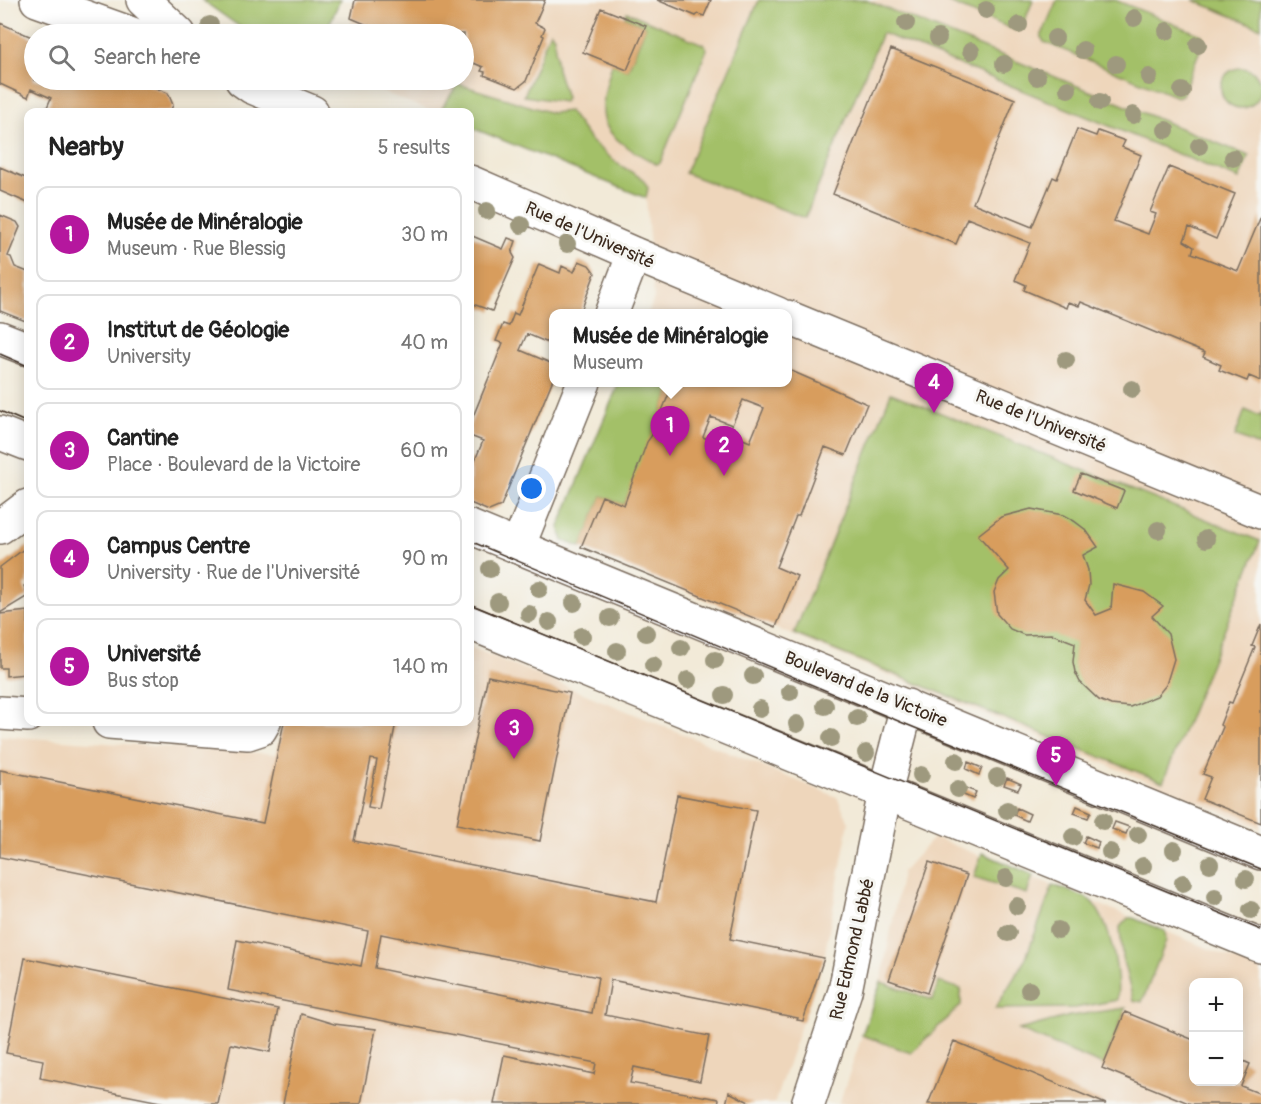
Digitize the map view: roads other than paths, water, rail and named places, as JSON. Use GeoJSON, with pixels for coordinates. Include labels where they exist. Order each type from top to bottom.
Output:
{"type":"FeatureCollection","features":[{"type":"Feature","properties":{"kind":"street"},"geometry":{"type":"LineString","coordinates":[[37,0],[105,24]]}},
{"type":"Feature","properties":{"kind":"street"},"geometry":{"type":"LineString","coordinates":[[143,0],[167,24]]}},
{"type":"Feature","properties":{"kind":"street"},"geometry":{"type":"LineString","coordinates":[[245,93],[298,108]]}},
{"type":"Feature","properties":{"kind":"street","name":"Rue de l'Université"},"geometry":{"type":"LineString","coordinates":[[474,184],[634,255],[766,309]]}},
{"type":"Feature","properties":{"kind":"street"},"geometry":{"type":"LineString","coordinates":[[613,309],[634,255]]}},
{"type":"Feature","properties":{"kind":"street","name":"Rue de l'Université"},"geometry":{"type":"LineString","coordinates":[[792,319],[1261,512]]}},
{"type":"Feature","properties":{"kind":"street"},"geometry":{"type":"LineString","coordinates":[[0,338],[24,347]]}},
{"type":"Feature","properties":{"kind":"street"},"geometry":{"type":"LineString","coordinates":[[518,547],[582,387]]}},
{"type":"Feature","properties":{"kind":"street"},"geometry":{"type":"LineString","coordinates":[[0,433],[24,442]]}},
{"type":"Feature","properties":{"kind":"street"},"geometry":{"type":"LineString","coordinates":[[0,526],[24,509]]}},
{"type":"Feature","properties":{"kind":"street","name":"Boulevard de la Victoire"},"geometry":{"type":"LineString","coordinates":[[474,529],[1261,853]]}},
{"type":"Feature","properties":{"kind":"street"},"geometry":{"type":"LineString","coordinates":[[474,625],[1261,946]]}},
{"type":"Feature","properties":{"kind":"street","name":"Rue Edmond Labbé"},"geometry":{"type":"LineString","coordinates":[[808,1104],[845,991],[885,792],[907,706]]}},
{"type":"Feature","properties":{"kind":"street"},"geometry":{"type":"LineString","coordinates":[[0,712],[24,715]]}},
{"type":"Feature","properties":{"kind":"street"},"geometry":{"type":"LineString","coordinates":[[160,726],[248,733],[260,729],[262,726]]}},
{"type":"Feature","properties":{"kind":"tram line"},"geometry":{"type":"LineString","coordinates":[[0,354],[24,364]]}},
{"type":"Feature","properties":{"kind":"tram line"},"geometry":{"type":"LineString","coordinates":[[0,411],[24,421]]}},
{"type":"Feature","properties":{"kind":"tram line"},"geometry":{"type":"LineString","coordinates":[[474,543],[903,723],[1261,869]]}},
{"type":"Feature","properties":{"kind":"tram line"},"geometry":{"type":"LineString","coordinates":[[474,606],[1261,930]]}},
{"type":"Feature","properties":{"kind":"place","name":"Campus Centre"},"geometry":{"type":"Point","coordinates":[934,413]}},
{"type":"Feature","properties":{"kind":"place","name":"Musée de Minéralogie"},"geometry":{"type":"Point","coordinates":[670,456]}},
{"type":"Feature","properties":{"kind":"place","name":"Institut de Géologie"},"geometry":{"type":"Point","coordinates":[724,476]}},
{"type":"Feature","properties":{"kind":"place","name":"Cantine"},"geometry":{"type":"Point","coordinates":[514,759]}},
{"type":"Feature","properties":{"kind":"place","name":"Université"},"geometry":{"type":"Point","coordinates":[1056,786]}}]}
